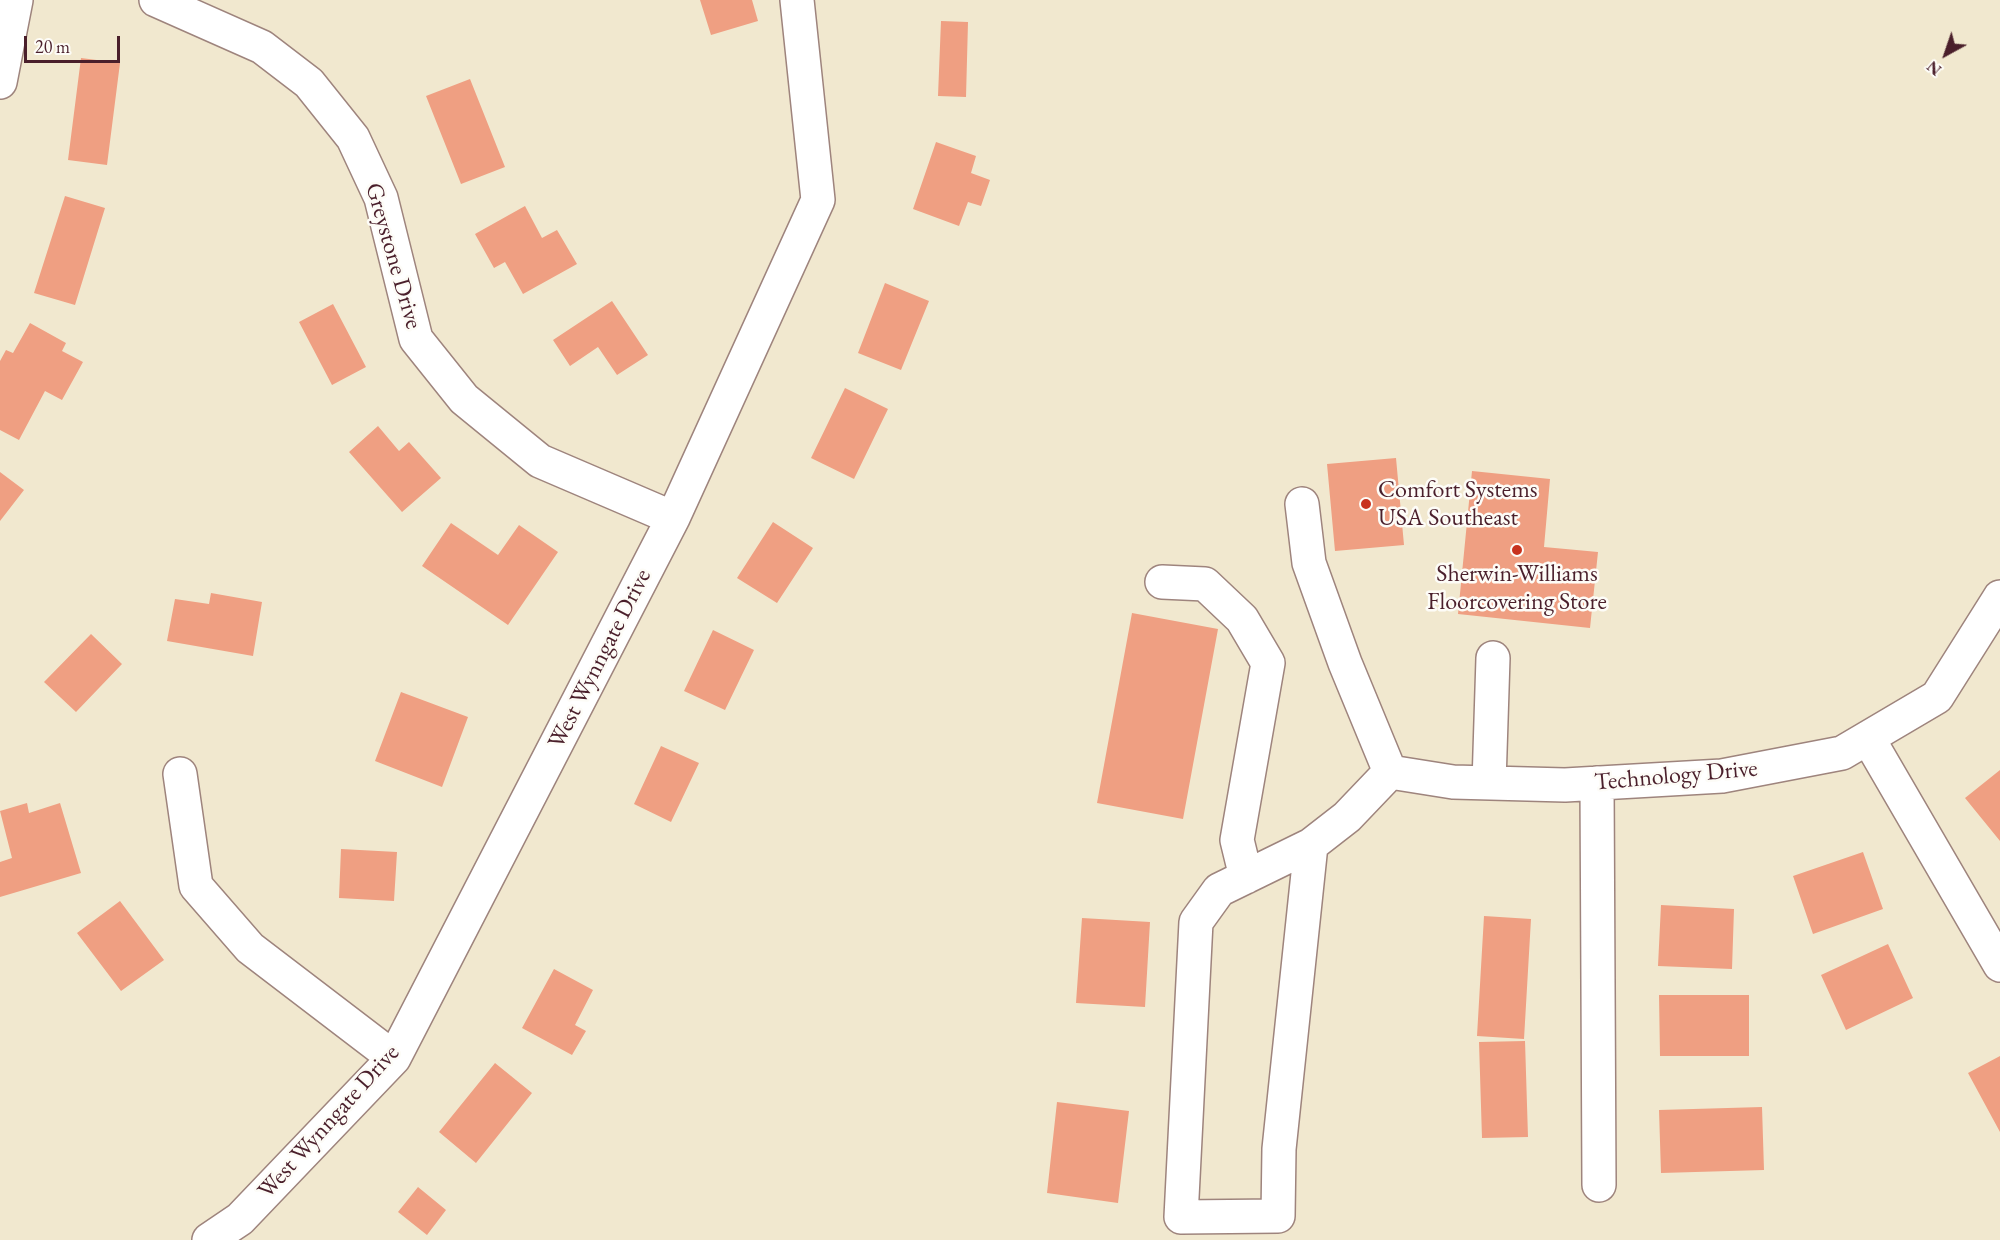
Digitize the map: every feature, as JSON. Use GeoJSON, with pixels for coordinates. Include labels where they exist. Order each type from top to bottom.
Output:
{"type":"FeatureCollection","features":[{"type":"Feature","properties":{"kind":"street"},"geometry":{"type":"LineString","coordinates":[[0,82],[16,0]]}},
{"type":"Feature","properties":{"kind":"street","name":"Greystone Drive"},"geometry":{"type":"LineString","coordinates":[[156,0],[262,47],[309,83],[353,138],[381,198],[416,339],[464,399],[540,461],[674,518]]}},
{"type":"Feature","properties":{"kind":"street","name":"West Wynngate Drive"},"geometry":{"type":"LineString","coordinates":[[209,1240],[240,1219],[394,1058],[674,518],[818,200],[797,0]]}},
{"type":"Feature","properties":{"kind":"street"},"geometry":{"type":"LineString","coordinates":[[1302,504],[1309,563],[1345,663],[1390,772],[1347,818],[1311,845],[1219,890],[1196,922],[1181,1217],[1278,1216],[1279,1149],[1311,845]]}},
{"type":"Feature","properties":{"kind":"street"},"geometry":{"type":"LineString","coordinates":[[1162,582],[1204,584],[1242,619],[1268,663],[1237,840],[1246,877]]}},
{"type":"Feature","properties":{"kind":"street","name":"Technology Drive"},"geometry":{"type":"LineString","coordinates":[[1390,772],[1453,782],[1597,783],[1722,776],[1842,753],[1937,697],[1989,638],[2000,597]]}},
{"type":"Feature","properties":{"kind":"street"},"geometry":{"type":"LineString","coordinates":[[1489,783],[1493,658]]}},
{"type":"Feature","properties":{"kind":"street"},"geometry":{"type":"LineString","coordinates":[[1868,738],[2000,965]]}},
{"type":"Feature","properties":{"kind":"street"},"geometry":{"type":"LineString","coordinates":[[180,774],[196,886],[250,948],[394,1058]]}},
{"type":"Feature","properties":{"kind":"street"},"geometry":{"type":"LineString","coordinates":[[1597,783],[1599,1185]]}},
{"type":"Feature","properties":{"kind":"building"},"geometry":{"type":"Polygon","coordinates":[[[700,0],[752,0],[758,21],[711,35],[700,0]]]}},
{"type":"Feature","properties":{"kind":"building"},"geometry":{"type":"Polygon","coordinates":[[[941,21],[968,22],[966,97],[938,96],[941,21]]]}},
{"type":"Feature","properties":{"kind":"building"},"geometry":{"type":"Polygon","coordinates":[[[81,58],[120,63],[107,165],[68,160],[81,58]]]}},
{"type":"Feature","properties":{"kind":"building"},"geometry":{"type":"Polygon","coordinates":[[[470,79],[505,167],[461,184],[426,96],[470,79]]]}},
{"type":"Feature","properties":{"kind":"building"},"geometry":{"type":"Polygon","coordinates":[[[936,142],[976,156],[971,173],[990,180],[981,206],[968,202],[959,226],[913,209],[936,142]]]}},
{"type":"Feature","properties":{"kind":"building"},"geometry":{"type":"Polygon","coordinates":[[[65,196],[105,208],[75,305],[34,293],[65,196]]]}},
{"type":"Feature","properties":{"kind":"building"},"geometry":{"type":"Polygon","coordinates":[[[525,206],[542,238],[557,230],[577,264],[523,294],[505,262],[494,268],[475,234],[525,206]]]}},
{"type":"Feature","properties":{"kind":"building"},"geometry":{"type":"Polygon","coordinates":[[[885,283],[929,301],[901,370],[858,353],[885,283]]]}},
{"type":"Feature","properties":{"kind":"building"},"geometry":{"type":"Polygon","coordinates":[[[612,301],[648,355],[617,375],[598,347],[570,366],[553,340],[612,301]]]}},
{"type":"Feature","properties":{"kind":"building"},"geometry":{"type":"Polygon","coordinates":[[[333,304],[366,367],[332,385],[299,322],[333,304]]]}},
{"type":"Feature","properties":{"kind":"building"},"geometry":{"type":"Polygon","coordinates":[[[30,323],[66,343],[62,351],[83,362],[62,400],[45,391],[19,440],[0,430],[0,361],[6,350],[13,353],[30,323]]]}},
{"type":"Feature","properties":{"kind":"building"},"geometry":{"type":"Polygon","coordinates":[[[845,388],[888,409],[854,479],[811,458],[845,388]]]}},
{"type":"Feature","properties":{"kind":"building"},"geometry":{"type":"Polygon","coordinates":[[[378,426],[399,451],[409,442],[441,478],[402,512],[349,452],[378,426]]]}},
{"type":"Feature","properties":{"kind":"building","name":"Comfort Systems USA Southeast"},"geometry":{"type":"Polygon","coordinates":[[[1396,458],[1404,545],[1335,551],[1327,464],[1396,458]]]}},
{"type":"Feature","properties":{"kind":"building","name":"Sherwin-Williams Floorcovering Store"},"geometry":{"type":"Polygon","coordinates":[[[1472,471],[1550,479],[1544,547],[1598,552],[1590,628],[1458,614],[1472,471]]]}},
{"type":"Feature","properties":{"kind":"building"},"geometry":{"type":"Polygon","coordinates":[[[0,472],[24,490],[0,521],[0,472]]]}},
{"type":"Feature","properties":{"kind":"building"},"geometry":{"type":"Polygon","coordinates":[[[773,522],[813,548],[777,603],[737,578],[773,522]]]}},
{"type":"Feature","properties":{"kind":"building"},"geometry":{"type":"Polygon","coordinates":[[[451,523],[498,555],[519,525],[558,552],[508,625],[422,566],[451,523]]]}},
{"type":"Feature","properties":{"kind":"building"},"geometry":{"type":"Polygon","coordinates":[[[211,593],[262,602],[253,656],[167,641],[175,599],[209,604],[211,593]]]}},
{"type":"Feature","properties":{"kind":"building"},"geometry":{"type":"Polygon","coordinates":[[[1132,613],[1218,629],[1183,819],[1097,803],[1132,613]]]}},
{"type":"Feature","properties":{"kind":"building"},"geometry":{"type":"Polygon","coordinates":[[[713,630],[754,650],[725,710],[684,691],[713,630]]]}},
{"type":"Feature","properties":{"kind":"building"},"geometry":{"type":"Polygon","coordinates":[[[91,634],[122,664],[76,712],[44,682],[91,634]]]}},
{"type":"Feature","properties":{"kind":"building"},"geometry":{"type":"Polygon","coordinates":[[[401,692],[468,717],[442,787],[375,761],[401,692]]]}},
{"type":"Feature","properties":{"kind":"building"},"geometry":{"type":"Polygon","coordinates":[[[661,746],[699,763],[671,822],[634,804],[661,746]]]}},
{"type":"Feature","properties":{"kind":"building"},"geometry":{"type":"Polygon","coordinates":[[[2000,770],[2000,841],[1965,798],[2000,770]]]}},
{"type":"Feature","properties":{"kind":"building"},"geometry":{"type":"Polygon","coordinates":[[[27,803],[29,813],[60,803],[81,873],[0,897],[0,862],[12,858],[0,811],[27,803]]]}},
{"type":"Feature","properties":{"kind":"building"},"geometry":{"type":"Polygon","coordinates":[[[341,849],[397,852],[394,901],[339,898],[341,849]]]}},
{"type":"Feature","properties":{"kind":"building"},"geometry":{"type":"Polygon","coordinates":[[[1863,852],[1883,909],[1813,934],[1793,876],[1863,852]]]}},
{"type":"Feature","properties":{"kind":"building"},"geometry":{"type":"Polygon","coordinates":[[[120,901],[164,960],[121,991],[77,933],[120,901]]]}},
{"type":"Feature","properties":{"kind":"building"},"geometry":{"type":"Polygon","coordinates":[[[1661,905],[1734,909],[1732,969],[1658,966],[1661,905]]]}},
{"type":"Feature","properties":{"kind":"building"},"geometry":{"type":"Polygon","coordinates":[[[1484,916],[1531,919],[1524,1039],[1477,1036],[1484,916]]]}},
{"type":"Feature","properties":{"kind":"building"},"geometry":{"type":"Polygon","coordinates":[[[1082,918],[1150,922],[1145,1007],[1076,1003],[1082,918]]]}},
{"type":"Feature","properties":{"kind":"building"},"geometry":{"type":"Polygon","coordinates":[[[1888,944],[1913,998],[1846,1030],[1821,975],[1888,944]]]}},
{"type":"Feature","properties":{"kind":"building"},"geometry":{"type":"Polygon","coordinates":[[[554,969],[593,990],[575,1025],[586,1031],[572,1055],[522,1028],[554,969]]]}},
{"type":"Feature","properties":{"kind":"building"},"geometry":{"type":"Polygon","coordinates":[[[1659,995],[1749,995],[1749,1056],[1660,1056],[1659,995]]]}},
{"type":"Feature","properties":{"kind":"building"},"geometry":{"type":"Polygon","coordinates":[[[1525,1041],[1528,1137],[1482,1138],[1479,1042],[1525,1041]]]}},
{"type":"Feature","properties":{"kind":"building"},"geometry":{"type":"Polygon","coordinates":[[[2000,1056],[2000,1132],[1968,1073],[2000,1056]]]}},
{"type":"Feature","properties":{"kind":"building"},"geometry":{"type":"Polygon","coordinates":[[[495,1063],[532,1093],[476,1163],[439,1132],[495,1063]]]}},
{"type":"Feature","properties":{"kind":"building"},"geometry":{"type":"Polygon","coordinates":[[[1057,1102],[1129,1111],[1118,1203],[1047,1193],[1057,1102]]]}},
{"type":"Feature","properties":{"kind":"building"},"geometry":{"type":"Polygon","coordinates":[[[1762,1107],[1764,1170],[1661,1173],[1659,1110],[1762,1107]]]}},
{"type":"Feature","properties":{"kind":"building"},"geometry":{"type":"Polygon","coordinates":[[[418,1187],[446,1210],[427,1235],[398,1212],[418,1187]]]}},
{"type":"Feature","properties":{"kind":"place","name":"Comfort Systems USA Southeast"},"geometry":{"type":"Point","coordinates":[1366,504]}},
{"type":"Feature","properties":{"kind":"place","name":"Sherwin-Williams Floorcovering Store"},"geometry":{"type":"Point","coordinates":[1517,550]}}]}
